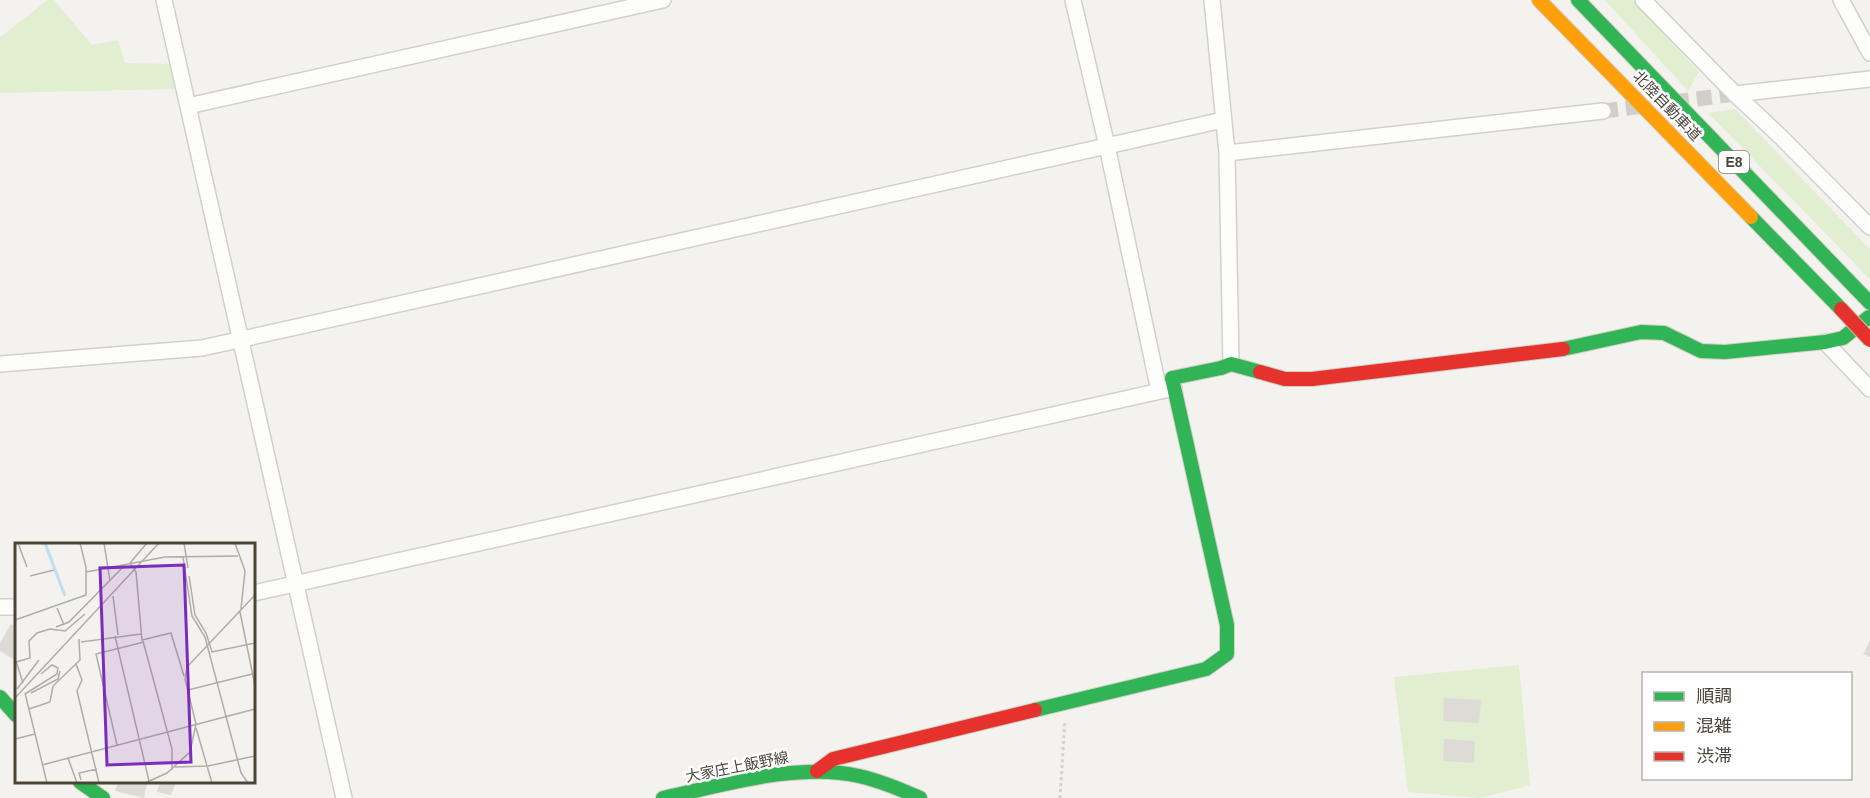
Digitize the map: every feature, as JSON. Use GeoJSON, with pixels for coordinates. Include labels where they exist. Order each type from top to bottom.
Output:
{"type":"FeatureCollection","features":[{"type":"Feature","properties":{"kind":"main road"},"geometry":{"type":"LineString","coordinates":[[1528,0],[1621,83]]}},
{"type":"Feature","properties":{"kind":"main road","name":"北陸自動車道"},"geometry":{"type":"LineString","coordinates":[[1539,0],[1870,340]]}},
{"type":"Feature","properties":{"kind":"main road","name":"北陸自動車道"},"geometry":{"type":"LineString","coordinates":[[1580,0],[1865,298]]}},
{"type":"Feature","properties":{"kind":"main road"},"geometry":{"type":"LineString","coordinates":[[817,771],[833,759],[1206,669],[1227,654],[1227,625],[1166,390],[1172,378],[1231,364],[1285,379],[1312,379],[1568,348],[1641,332],[1664,333],[1701,351],[1725,352],[1825,342],[1843,338],[1870,316]]}},
{"type":"Feature","properties":{"kind":"main road"},"geometry":{"type":"LineString","coordinates":[[0,697],[15,715]]}},
{"type":"Feature","properties":{"kind":"main road","name":"大家庄上飯野線"},"geometry":{"type":"LineString","coordinates":[[663,798],[773,775],[817,771],[866,776],[905,789],[920,798]]}},
{"type":"Feature","properties":{"kind":"main road"},"geometry":{"type":"LineString","coordinates":[[81,783],[103,798]]}},
{"type":"Feature","properties":{"kind":"street"},"geometry":{"type":"LineString","coordinates":[[164,0],[344,798]]}},
{"type":"Feature","properties":{"kind":"street"},"geometry":{"type":"LineString","coordinates":[[188,106],[663,0]]}},
{"type":"Feature","properties":{"kind":"street"},"geometry":{"type":"LineString","coordinates":[[255,593],[1166,390],[1073,0]]}},
{"type":"Feature","properties":{"kind":"street"},"geometry":{"type":"LineString","coordinates":[[1212,0],[1227,153],[1231,364]]}},
{"type":"Feature","properties":{"kind":"street"},"geometry":{"type":"LineString","coordinates":[[1643,0],[1870,227]]}},
{"type":"Feature","properties":{"kind":"street"},"geometry":{"type":"LineString","coordinates":[[1841,0],[1870,53]]}},
{"type":"Feature","properties":{"kind":"street"},"geometry":{"type":"LineString","coordinates":[[1735,94],[1870,79]]}},
{"type":"Feature","properties":{"kind":"street"},"geometry":{"type":"LineString","coordinates":[[1227,153],[1603,111]]}},
{"type":"Feature","properties":{"kind":"street"},"geometry":{"type":"LineString","coordinates":[[0,364],[202,348],[1223,120]]}},
{"type":"Feature","properties":{"kind":"street"},"geometry":{"type":"LineString","coordinates":[[1825,342],[1870,389]]}},
{"type":"Feature","properties":{"kind":"path"},"geometry":{"type":"LineString","coordinates":[[1060,798],[1066,704]]}},
{"type":"Feature","properties":{"kind":"green space"},"geometry":{"type":"Polygon","coordinates":[[[48,0],[54,0],[92,45],[118,40],[125,63],[172,64],[178,89],[0,93],[0,37],[48,0]]]}},
{"type":"Feature","properties":{"kind":"green space"},"geometry":{"type":"Polygon","coordinates":[[[1605,0],[1632,0],[1699,72],[1688,91],[1605,0]]]}},
{"type":"Feature","properties":{"kind":"green space"},"geometry":{"type":"Polygon","coordinates":[[[1735,109],[1870,249],[1870,279],[1708,113],[1735,109]]]}},
{"type":"Feature","properties":{"kind":"green space"},"geometry":{"type":"Polygon","coordinates":[[[1519,665],[1530,785],[1480,798],[1408,792],[1394,677],[1519,665]]]}},
{"type":"Feature","properties":{"kind":"building"},"geometry":{"type":"Polygon","coordinates":[[[11,624],[15,626],[15,660],[0,651],[0,643],[11,624]]]}},
{"type":"Feature","properties":{"kind":"building"},"geometry":{"type":"Polygon","coordinates":[[[1870,641],[1870,657],[1863,654],[1870,641]]]}},
{"type":"Feature","properties":{"kind":"building"},"geometry":{"type":"Polygon","coordinates":[[[1444,698],[1481,700],[1479,723],[1443,721],[1444,698]]]}},
{"type":"Feature","properties":{"kind":"building"},"geometry":{"type":"Polygon","coordinates":[[[1444,739],[1475,741],[1474,763],[1443,761],[1444,739]]]}},
{"type":"Feature","properties":{"kind":"building"},"geometry":{"type":"Polygon","coordinates":[[[118,783],[147,783],[144,798],[115,791],[118,783]]]}},
{"type":"Feature","properties":{"kind":"building"},"geometry":{"type":"Polygon","coordinates":[[[160,783],[176,783],[171,795],[157,792],[160,783]]]}},
{"type":"Feature","properties":{"kind":"tunnel"},"geometry":{"type":"LineString","coordinates":[[1674,102],[1735,94]]}},
{"type":"Feature","properties":{"kind":"tunnel"},"geometry":{"type":"LineString","coordinates":[[1603,111],[1645,106]]}},
{"type":"Feature","properties":{"kind":"traffic: fast"},"geometry":{"type":"LineString","coordinates":[[1578,0],[1870,303]]}},
{"type":"Feature","properties":{"kind":"traffic: fast"},"geometry":{"type":"LineString","coordinates":[[1751,217],[1841,309]]}},
{"type":"Feature","properties":{"kind":"traffic: fast"},"geometry":{"type":"LineString","coordinates":[[1563,349],[1641,332],[1664,333],[1701,351],[1725,352],[1825,342],[1843,338],[1869,317]]}},
{"type":"Feature","properties":{"kind":"traffic: fast"},"geometry":{"type":"LineString","coordinates":[[1035,710],[1206,669],[1227,654],[1227,625],[1172,378],[1231,364],[1260,372]]}},
{"type":"Feature","properties":{"kind":"traffic: fast"},"geometry":{"type":"LineString","coordinates":[[0,697],[15,714]]}},
{"type":"Feature","properties":{"kind":"traffic: fast"},"geometry":{"type":"LineString","coordinates":[[663,798],[761,777],[811,772],[835,772],[859,776],[920,798]]}},
{"type":"Feature","properties":{"kind":"traffic: fast"},"geometry":{"type":"LineString","coordinates":[[81,783],[103,798]]}},
{"type":"Feature","properties":{"kind":"traffic: slow"},"geometry":{"type":"LineString","coordinates":[[1539,0],[1751,217]]}},
{"type":"Feature","properties":{"kind":"traffic: jam"},"geometry":{"type":"LineString","coordinates":[[1841,309],[1870,340]]}},
{"type":"Feature","properties":{"kind":"traffic: jam"},"geometry":{"type":"LineString","coordinates":[[1260,372],[1285,379],[1312,379],[1563,349]]}},
{"type":"Feature","properties":{"kind":"traffic: jam"},"geometry":{"type":"LineString","coordinates":[[817,771],[833,759],[1035,710]]}}]}
